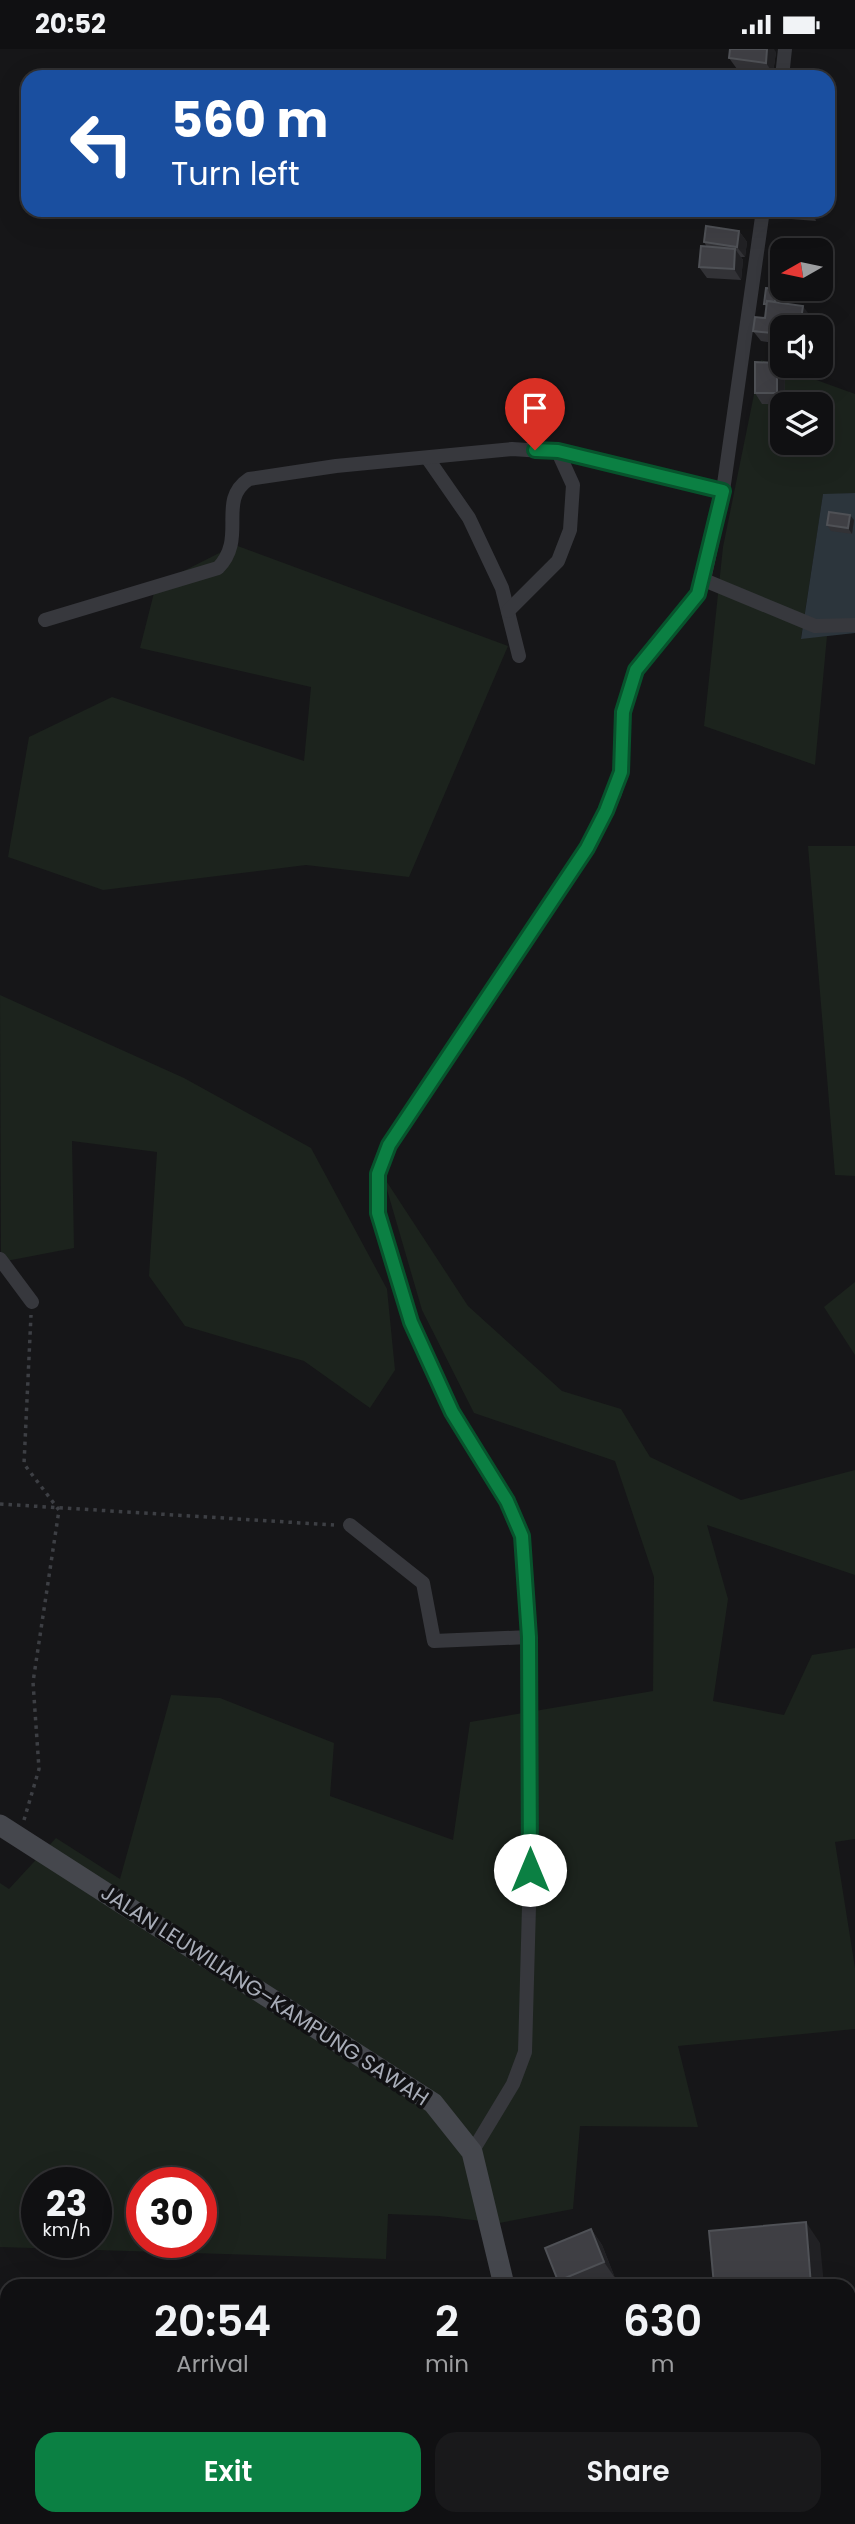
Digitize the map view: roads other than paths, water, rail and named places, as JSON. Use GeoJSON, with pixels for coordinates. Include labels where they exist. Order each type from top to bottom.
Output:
{"type":"FeatureCollection","features":[{"type":"Feature","properties":{"kind":"main road","name":"JALAN LEUWILIANG–KAMPUNG SAWAH"},"geometry":{"type":"LineString","coordinates":[[0,1825],[433,2103],[472,2152],[503,2279]]}},
{"type":"Feature","properties":{"kind":"street"},"geometry":{"type":"LineString","coordinates":[[783,70],[785,49]]}},
{"type":"Feature","properties":{"kind":"street"},"geometry":{"type":"LineString","coordinates":[[472,2152],[513,2084],[525,2052],[530,1870],[529,1637],[522,1536],[507,1501],[452,1412],[411,1322],[383,1237],[378,1213],[378,1174],[389,1145],[587,848],[615,793],[621,772],[623,712],[636,670],[698,594],[704,580],[723,491],[762,217]]}},
{"type":"Feature","properties":{"kind":"street"},"geometry":{"type":"LineString","coordinates":[[45,620],[218,568],[229,557],[234,532],[232,504],[238,486],[249,479],[336,466],[512,449],[558,451],[723,491]]}},
{"type":"Feature","properties":{"kind":"street"},"geometry":{"type":"LineString","coordinates":[[508,611],[558,561],[570,530],[573,485],[558,451]]}},
{"type":"Feature","properties":{"kind":"street"},"geometry":{"type":"LineString","coordinates":[[428,459],[469,518],[502,588],[519,656]]}},
{"type":"Feature","properties":{"kind":"street"},"geometry":{"type":"LineString","coordinates":[[704,580],[815,626],[855,625]]}},
{"type":"Feature","properties":{"kind":"street"},"geometry":{"type":"LineString","coordinates":[[0,1259],[32,1302]]}},
{"type":"Feature","properties":{"kind":"street"},"geometry":{"type":"LineString","coordinates":[[350,1525],[423,1583],[433,1641],[529,1637]]}}]}
